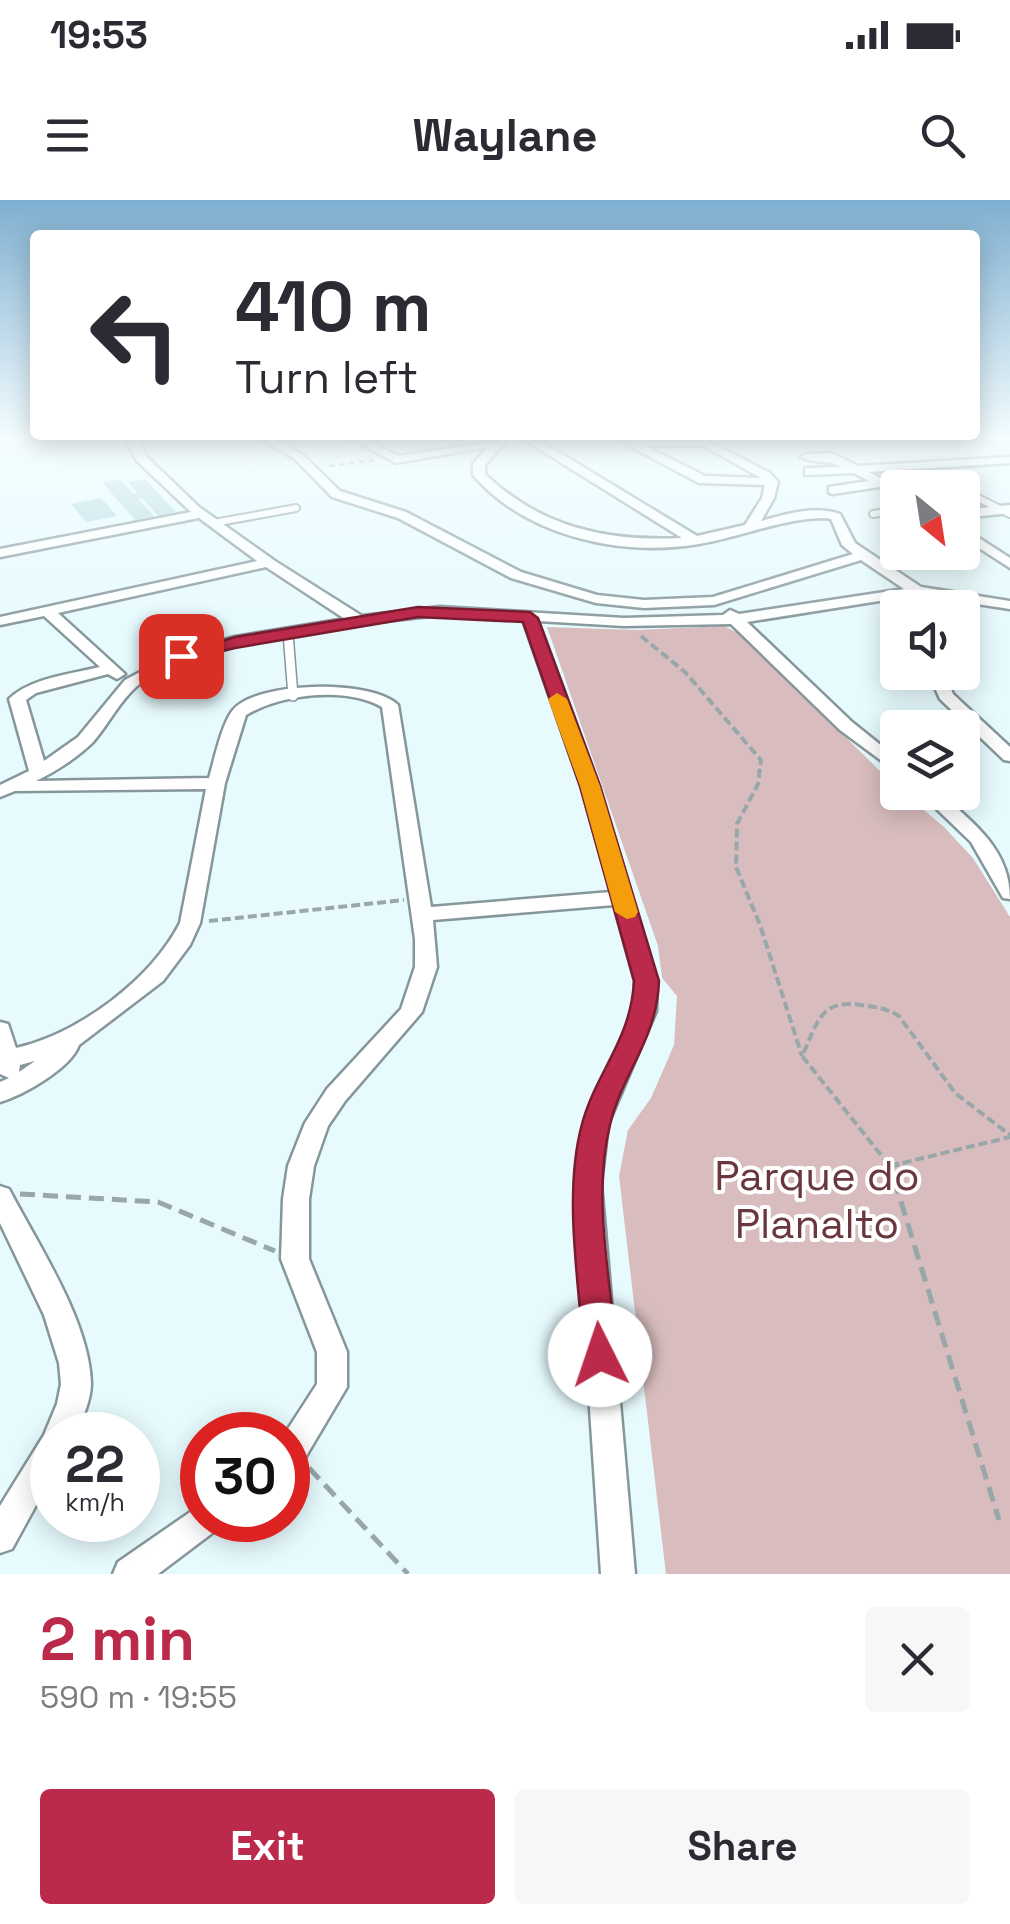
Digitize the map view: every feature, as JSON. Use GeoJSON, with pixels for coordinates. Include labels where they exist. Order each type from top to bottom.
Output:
{"type":"FeatureCollection","features":[{"type":"Feature","properties":{"kind":"street"},"geometry":{"type":"LineString","coordinates":[[191,503],[268,562],[359,621]]}},
{"type":"Feature","properties":{"kind":"street"},"geometry":{"type":"LineString","coordinates":[[365,503],[402,515],[516,575],[596,599],[644,604],[714,601],[862,555]]}},
{"type":"Feature","properties":{"kind":"street"},"geometry":{"type":"LineString","coordinates":[[520,503],[552,525],[606,540],[696,541],[828,514],[836,517],[845,540],[862,555],[915,590]]}},
{"type":"Feature","properties":{"kind":"street"},"geometry":{"type":"LineString","coordinates":[[634,503],[696,541]]}},
{"type":"Feature","properties":{"kind":"street"},"geometry":{"type":"LineString","coordinates":[[749,528],[765,503]]}},
{"type":"Feature","properties":{"kind":"street"},"geometry":{"type":"LineString","coordinates":[[980,513],[1007,511]]}},
{"type":"Feature","properties":{"kind":"street"},"geometry":{"type":"LineString","coordinates":[[0,553],[208,518]]}},
{"type":"Feature","properties":{"kind":"street"},"geometry":{"type":"LineString","coordinates":[[980,543],[1010,564]]}},
{"type":"Feature","properties":{"kind":"street"},"geometry":{"type":"LineString","coordinates":[[0,621],[268,562]]}},
{"type":"Feature","properties":{"kind":"street"},"geometry":{"type":"LineString","coordinates":[[534,618],[573,594]]}},
{"type":"Feature","properties":{"kind":"street"},"geometry":{"type":"LineString","coordinates":[[7,790],[39,773],[84,740],[131,684],[181,656],[288,633],[440,611],[624,622],[737,620],[880,597]]}},
{"type":"Feature","properties":{"kind":"street"},"geometry":{"type":"LineString","coordinates":[[581,620],[583,611],[596,599]]}},
{"type":"Feature","properties":{"kind":"street"},"geometry":{"type":"LineString","coordinates":[[714,601],[880,753]]}},
{"type":"Feature","properties":{"kind":"street"},"geometry":{"type":"LineString","coordinates":[[980,601],[1010,606]]}},
{"type":"Feature","properties":{"kind":"street"},"geometry":{"type":"LineString","coordinates":[[47,610],[131,684]]}},
{"type":"Feature","properties":{"kind":"street"},"geometry":{"type":"LineString","coordinates":[[534,618],[590,786],[646,981],[645,1011],[596,1124],[588,1184],[618,1574]]}},
{"type":"Feature","properties":{"kind":"street"},"geometry":{"type":"LineString","coordinates":[[39,773],[17,698],[30,690],[110,668]]}},
{"type":"Feature","properties":{"kind":"street"},"geometry":{"type":"LineString","coordinates":[[944,690],[1010,756]]}},
{"type":"Feature","properties":{"kind":"street"},"geometry":{"type":"LineString","coordinates":[[6,1089],[58,1057],[77,1036],[155,976],[190,923],[216,783],[239,713],[264,700],[293,696],[347,691],[382,697],[394,711],[426,968],[411,1012],[336,1095],[318,1124],[301,1166],[295,1259],[332,1352],[332,1386],[310,1422]]}},
{"type":"Feature","properties":{"kind":"street"},"geometry":{"type":"LineString","coordinates":[[7,790],[216,783]]}},
{"type":"Feature","properties":{"kind":"street"},"geometry":{"type":"LineString","coordinates":[[947,810],[979,840],[1010,893]]}},
{"type":"Feature","properties":{"kind":"street"},"geometry":{"type":"LineString","coordinates":[[421,906],[622,898]]}},
{"type":"Feature","properties":{"kind":"street"},"geometry":{"type":"LineString","coordinates":[[0,1030],[6,1059],[6,1089]]}},
{"type":"Feature","properties":{"kind":"street"},"geometry":{"type":"LineString","coordinates":[[6,1059],[42,1051],[77,1036]]}},
{"type":"Feature","properties":{"kind":"street"},"geometry":{"type":"LineString","coordinates":[[10,1195],[72,1346],[76,1383],[70,1412]]}},
{"type":"Feature","properties":{"kind":"street"},"geometry":{"type":"LineString","coordinates":[[0,1537],[30,1485]]}},
{"type":"Feature","properties":{"kind":"street"},"geometry":{"type":"LineString","coordinates":[[130,1574],[180,1538]]}},
{"type":"Feature","properties":{"kind":"lane"},"geometry":{"type":"LineString","coordinates":[[208,518],[296,508]]}},
{"type":"Feature","properties":{"kind":"lane"},"geometry":{"type":"LineString","coordinates":[[872,514],[880,513]]}},
{"type":"Feature","properties":{"kind":"lane"},"geometry":{"type":"LineString","coordinates":[[288,633],[293,696]]}},
{"type":"Feature","properties":{"kind":"path"},"geometry":{"type":"LineString","coordinates":[[624,622],[684,672],[761,760],[758,784],[737,824],[736,867],[802,1056],[890,1166],[999,1520]]}},
{"type":"Feature","properties":{"kind":"path"},"geometry":{"type":"LineString","coordinates":[[190,923],[421,906]]}},
{"type":"Feature","properties":{"kind":"path"},"geometry":{"type":"LineString","coordinates":[[802,1056],[822,1014],[832,1005],[841,1002],[886,1008],[900,1016],[955,1094],[1010,1136]]}},
{"type":"Feature","properties":{"kind":"path"},"geometry":{"type":"LineString","coordinates":[[890,1166],[1010,1136]]}},
{"type":"Feature","properties":{"kind":"path"},"geometry":{"type":"LineString","coordinates":[[10,1195],[158,1202],[295,1259]]}},
{"type":"Feature","properties":{"kind":"path"},"geometry":{"type":"LineString","coordinates":[[310,1475],[408,1574]]}},
{"type":"Feature","properties":{"kind":"green space","name":"Parque do Planalto"},"geometry":{"type":"Polygon","coordinates":[[[724,626],[744,636],[880,771],[880,810],[924,810],[973,858],[1010,917],[1010,1574],[666,1574],[619,1176],[628,1130],[651,1098],[674,1045],[677,996],[662,978],[658,946],[547,627],[637,630],[724,626]]]}},
{"type":"Feature","properties":{"kind":"building"},"geometry":{"type":"Polygon","coordinates":[[[106,503],[117,516],[86,522],[71,504],[106,503]]]}},
{"type":"Feature","properties":{"kind":"building"},"geometry":{"type":"Polygon","coordinates":[[[120,503],[142,503],[154,516],[135,520],[120,503]]]}},
{"type":"Feature","properties":{"kind":"building"},"geometry":{"type":"Polygon","coordinates":[[[147,503],[168,503],[176,512],[158,516],[147,503]]]}},
{"type":"Feature","properties":{"kind":"slow traffic"},"geometry":{"type":"LineString","coordinates":[[557,699],[590,786],[627,912]]}},
{"type":"Feature","properties":{"kind":"route"},"geometry":{"type":"LineString","coordinates":[[181,656],[235,642],[418,612],[530,618],[590,786],[646,981],[645,1011],[596,1124],[588,1184],[600,1355]]}}]}
